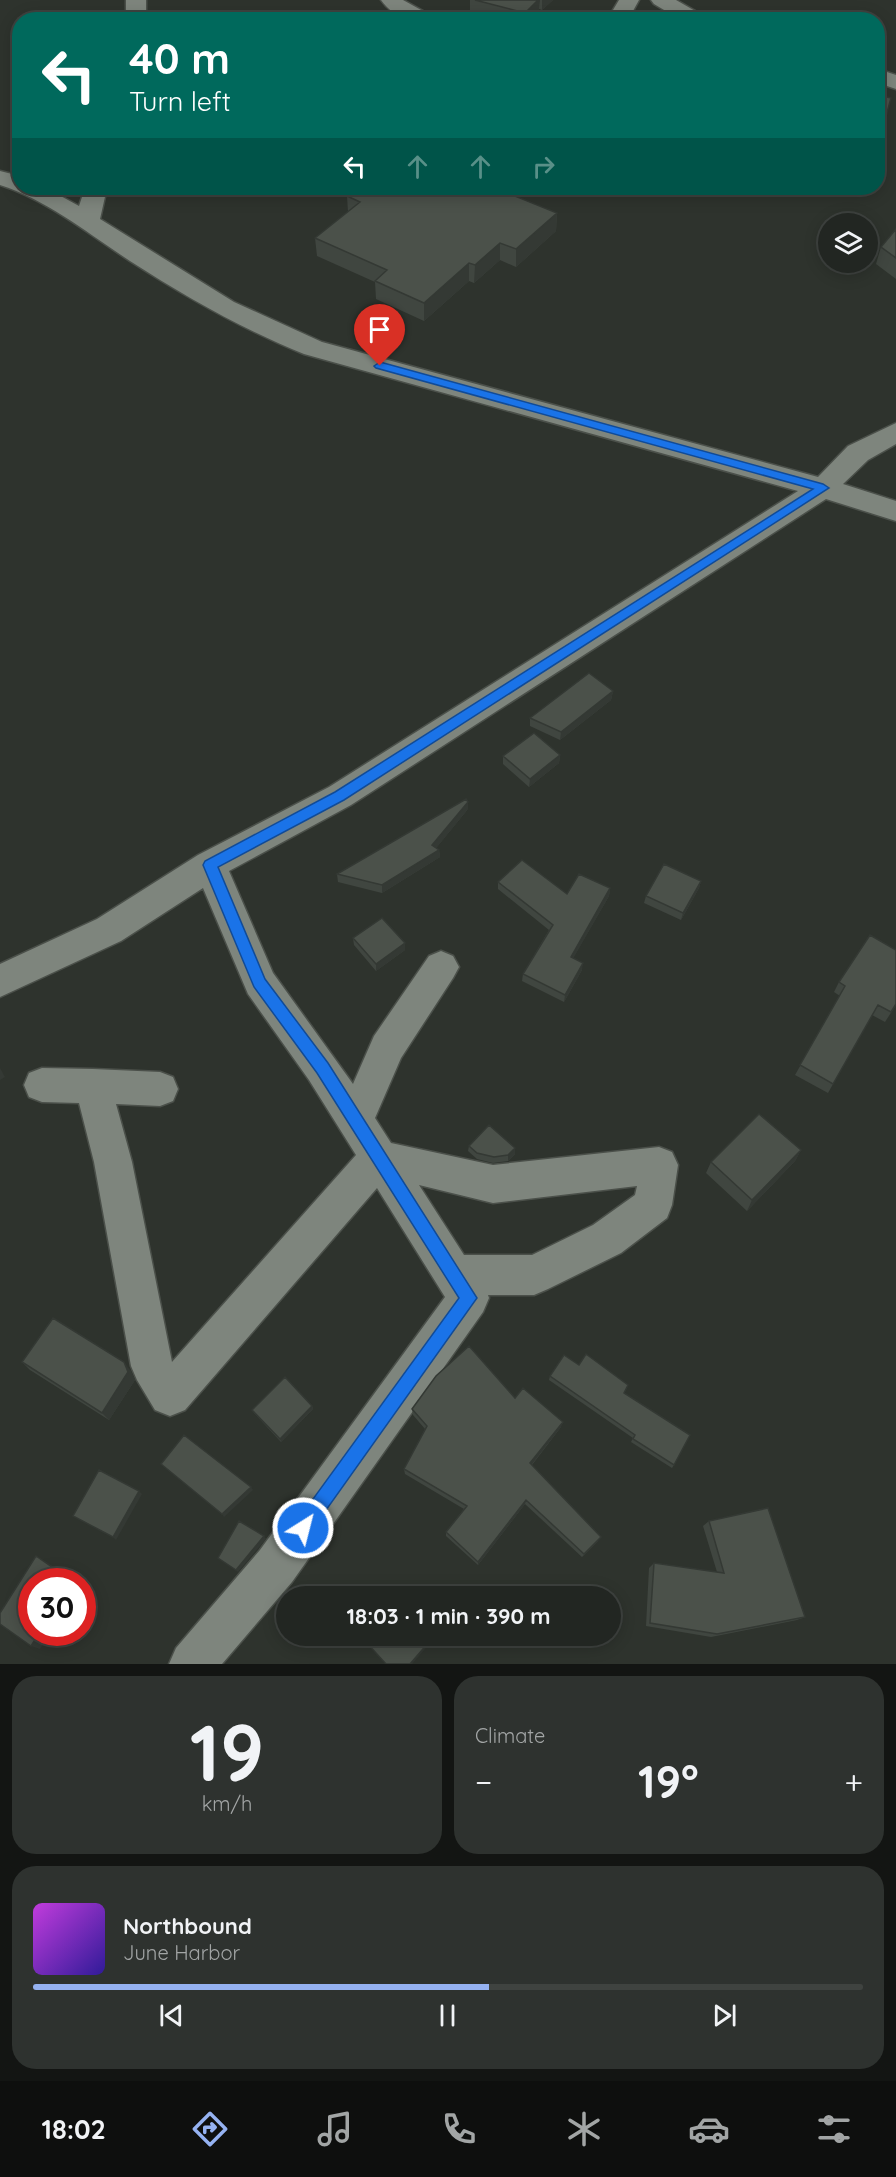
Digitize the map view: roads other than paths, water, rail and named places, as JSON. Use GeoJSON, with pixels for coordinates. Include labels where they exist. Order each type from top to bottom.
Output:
{"type":"FeatureCollection","features":[{"type":"Feature","properties":{"kind":"street"},"geometry":{"type":"LineString","coordinates":[[391,0],[408,12]]}},
{"type":"Feature","properties":{"kind":"street"},"geometry":{"type":"LineString","coordinates":[[661,0],[683,12]]}},
{"type":"Feature","properties":{"kind":"street"},"geometry":{"type":"LineString","coordinates":[[43,195],[195,290],[285,338],[324,351],[823,488],[896,511]]}},
{"type":"Feature","properties":{"kind":"street"},"geometry":{"type":"LineString","coordinates":[[87,222],[94,195]]}},
{"type":"Feature","properties":{"kind":"street"},"geometry":{"type":"LineString","coordinates":[[0,981],[109,930],[210,865],[340,796],[823,488],[858,453],[896,432]]}},
{"type":"Feature","properties":{"kind":"street"},"geometry":{"type":"LineString","coordinates":[[192,1664],[276,1566],[468,1298],[322,1068],[260,983],[210,865]]}},
{"type":"Feature","properties":{"kind":"street"},"geometry":{"type":"LineString","coordinates":[[356,1120],[387,1048],[441,968]]}},
{"type":"Feature","properties":{"kind":"street"},"geometry":{"type":"LineString","coordinates":[[42,1085],[160,1089]]}},
{"type":"Feature","properties":{"kind":"street"},"geometry":{"type":"LineString","coordinates":[[93,1086],[113,1162],[151,1366],[170,1395],[379,1158]]}},
{"type":"Feature","properties":{"kind":"street"},"geometry":{"type":"LineString","coordinates":[[379,1158],[493,1184],[659,1165],[653,1205],[607,1239],[534,1275],[454,1275]]}}]}
